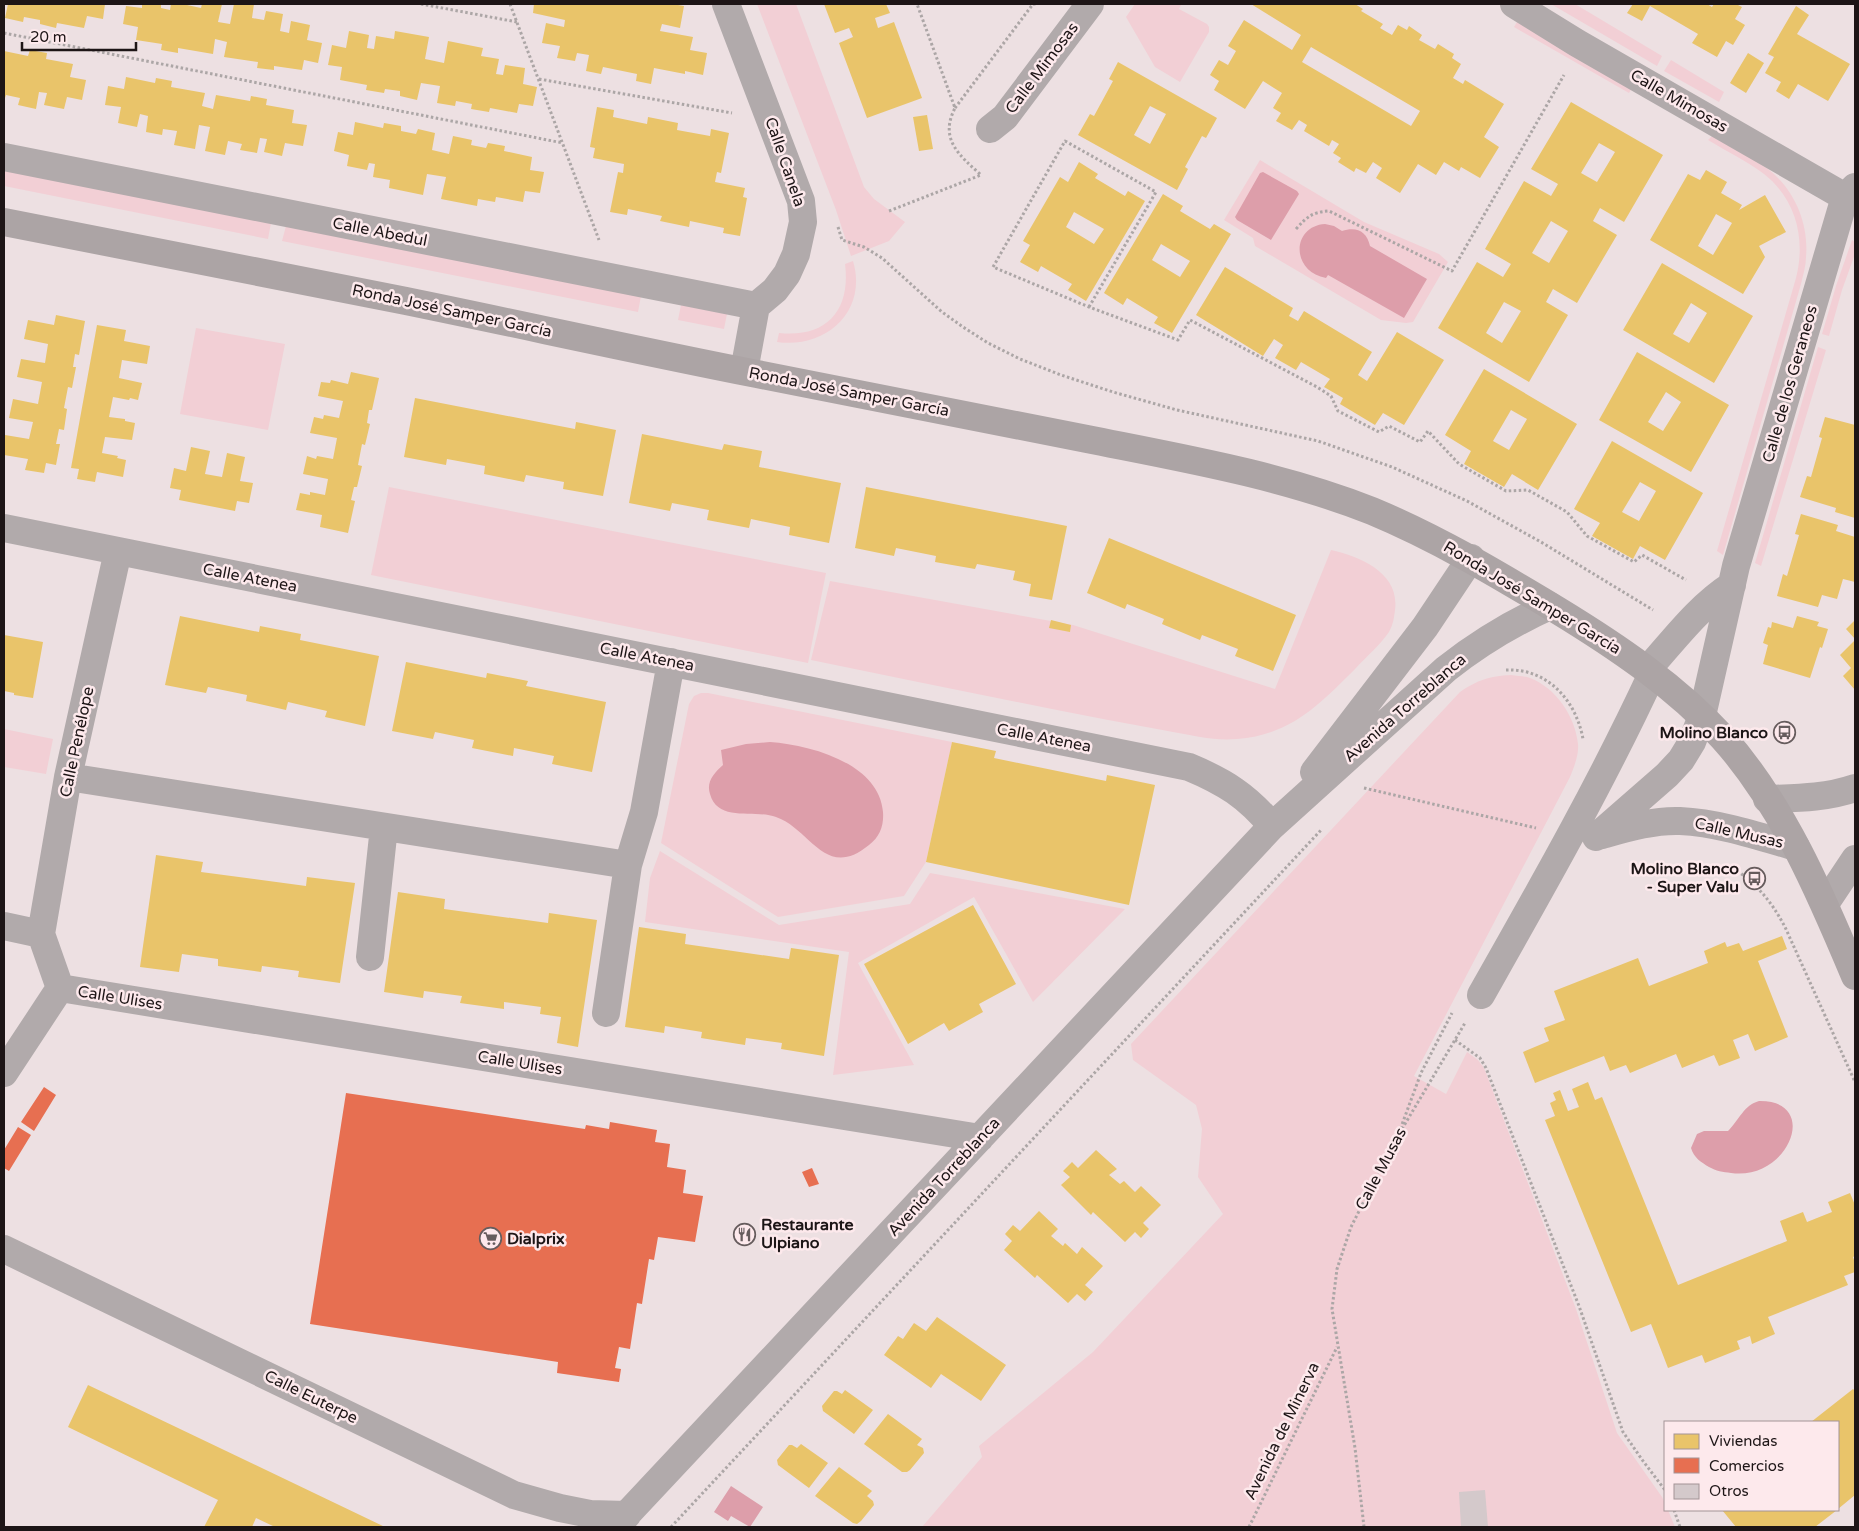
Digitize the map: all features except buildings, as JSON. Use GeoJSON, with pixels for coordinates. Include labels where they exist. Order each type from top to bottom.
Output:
{"type":"FeatureCollection","features":[{"type":"Feature","properties":{"kind":"main road","name":"Ronda José Samper García"},"geometry":{"type":"LineString","coordinates":[[4,222],[1134,448],[1239,471],[1308,489],[1378,514],[1471,558],[1609,643],[1650,672],[1702,716]]}},
{"type":"Feature","properties":{"kind":"main road"},"geometry":{"type":"LineString","coordinates":[[1702,716],[1744,764],[1768,799],[1796,847],[1825,904],[1855,976]]}},
{"type":"Feature","properties":{"kind":"street","name":"Calle Canela"},"geometry":{"type":"LineString","coordinates":[[726,4],[801,201],[803,222],[796,254],[787,274],[775,290],[756,306]]}},
{"type":"Feature","properties":{"kind":"street","name":"Calle Mimosas"},"geometry":{"type":"LineString","coordinates":[[990,129],[1004,117],[1090,4]]}},
{"type":"Feature","properties":{"kind":"street","name":"Calle Mimosas"},"geometry":{"type":"LineString","coordinates":[[1514,4],[1577,43],[1850,192]]}},
{"type":"Feature","properties":{"kind":"street","name":"Calle Abedul"},"geometry":{"type":"LineString","coordinates":[[4,157],[756,306]]}},
{"type":"Feature","properties":{"kind":"street","name":"Calle de los Geraneos"},"geometry":{"type":"LineString","coordinates":[[1596,837],[1667,775],[1681,760],[1692,742],[1702,716],[1736,566],[1850,192]]}},
{"type":"Feature","properties":{"kind":"street"},"geometry":{"type":"LineString","coordinates":[[744,371],[756,306]]}},
{"type":"Feature","properties":{"kind":"street","name":"Calle Atenea"},"geometry":{"type":"LineString","coordinates":[[4,528],[1190,767],[1235,791],[1256,808],[1272,826]]}},
{"type":"Feature","properties":{"kind":"street","name":"Calle Penélope"},"geometry":{"type":"LineString","coordinates":[[41,934],[68,777],[118,551]]}},
{"type":"Feature","properties":{"kind":"street","name":"Avenida Torreblanca"},"geometry":{"type":"LineString","coordinates":[[1272,826],[1424,627],[1471,558]]}},
{"type":"Feature","properties":{"kind":"street"},"geometry":{"type":"LineString","coordinates":[[1481,995],[1619,744],[1650,672],[1696,614],[1714,596],[1732,585]]}},
{"type":"Feature","properties":{"kind":"street","name":"Avenida Torreblanca"},"geometry":{"type":"LineString","coordinates":[[621,1521],[1272,826],[1446,669],[1497,633],[1550,606]]}},
{"type":"Feature","properties":{"kind":"street"},"geometry":{"type":"LineString","coordinates":[[606,1013],[628,865],[644,812],[671,662]]}},
{"type":"Feature","properties":{"kind":"street"},"geometry":{"type":"LineString","coordinates":[[68,777],[628,865]]}},
{"type":"Feature","properties":{"kind":"street"},"geometry":{"type":"LineString","coordinates":[[1768,799],[1816,798],[1835,795],[1855,788]]}},
{"type":"Feature","properties":{"kind":"street","name":"Calle Musas"},"geometry":{"type":"LineString","coordinates":[[1564,846],[1630,827],[1680,821],[1738,830],[1796,847]]}},
{"type":"Feature","properties":{"kind":"street"},"geometry":{"type":"LineString","coordinates":[[370,957],[384,827]]}},
{"type":"Feature","properties":{"kind":"street"},"geometry":{"type":"LineString","coordinates":[[1825,904],[1855,859]]}},
{"type":"Feature","properties":{"kind":"street"},"geometry":{"type":"LineString","coordinates":[[4,926],[41,934],[60,988],[4,1073]]}},
{"type":"Feature","properties":{"kind":"street","name":"Calle Ulises"},"geometry":{"type":"LineString","coordinates":[[60,988],[980,1138]]}},
{"type":"Feature","properties":{"kind":"street","name":"Calle Euterpe"},"geometry":{"type":"LineString","coordinates":[[4,1248],[514,1495],[560,1508],[621,1521]]}},
{"type":"Feature","properties":{"kind":"path"},"geometry":{"type":"LineString","coordinates":[[422,4],[518,22]]}},
{"type":"Feature","properties":{"kind":"path"},"geometry":{"type":"LineString","coordinates":[[510,4],[600,242]]}},
{"type":"Feature","properties":{"kind":"path"},"geometry":{"type":"LineString","coordinates":[[917,4],[955,108]]}},
{"type":"Feature","properties":{"kind":"path"},"geometry":{"type":"LineString","coordinates":[[889,210],[981,175],[959,155],[953,146],[949,128],[950,117],[1033,4],[1037,4]]}},
{"type":"Feature","properties":{"kind":"path"},"geometry":{"type":"LineString","coordinates":[[4,33],[563,143]]}},
{"type":"Feature","properties":{"kind":"path"},"geometry":{"type":"LineString","coordinates":[[1296,229],[1304,220],[1316,212],[1329,211],[1452,271],[1565,74]]}},
{"type":"Feature","properties":{"kind":"path"},"geometry":{"type":"LineString","coordinates":[[538,79],[736,114]]}},
{"type":"Feature","properties":{"kind":"path"},"geometry":{"type":"LineString","coordinates":[[1089,307],[1156,192],[1065,141],[993,267],[1089,307],[1178,340],[1190,320],[1317,387],[1332,396],[1338,411],[1379,432],[1389,426],[1420,442],[1428,431],[1459,464],[1506,491],[1528,490],[1567,512],[1587,536],[1634,562],[1642,555],[1692,584]]}},
{"type":"Feature","properties":{"kind":"path"},"geometry":{"type":"LineString","coordinates":[[842,240],[864,247],[882,258],[942,312],[988,343],[1020,359],[1113,392],[1178,410],[1318,441],[1392,467],[1467,501],[1541,542],[1652,610],[1658,611]]}},
{"type":"Feature","properties":{"kind":"path"},"geometry":{"type":"LineString","coordinates":[[1502,670],[1512,669],[1531,673],[1549,681],[1573,708],[1584,744]]}},
{"type":"Feature","properties":{"kind":"path"},"geometry":{"type":"LineString","coordinates":[[1368,780],[1361,788],[1539,828]]}},
{"type":"Feature","properties":{"kind":"path"},"geometry":{"type":"LineString","coordinates":[[671,1527],[1328,824]]}},
{"type":"Feature","properties":{"kind":"path"},"geometry":{"type":"LineString","coordinates":[[1722,861],[1746,876],[1762,891],[1775,908],[1855,1082]]}},
{"type":"Feature","properties":{"kind":"path","name":"Calle Musas"},"geometry":{"type":"LineString","coordinates":[[1364,1527],[1354,1448],[1332,1309],[1337,1269],[1351,1227],[1397,1138],[1481,995]]}},
{"type":"Feature","properties":{"kind":"path"},"geometry":{"type":"LineString","coordinates":[[1397,1138],[1421,1073],[1453,1012]]}},
{"type":"Feature","properties":{"kind":"path"},"geometry":{"type":"LineString","coordinates":[[1455,1040],[1480,1058],[1486,1068],[1579,1306],[1624,1432],[1643,1462],[1664,1489]]}},
{"type":"Feature","properties":{"kind":"path","name":"Avenida de Minerva"},"geometry":{"type":"LineString","coordinates":[[1249,1527],[1338,1346]]}},
{"type":"Feature","properties":{"kind":"path"},"geometry":{"type":"LineString","coordinates":[[1674,1511],[1680,1527]]}},
{"type":"Feature","properties":{"kind":"shaded area"},"geometry":{"type":"Polygon","coordinates":[[[757,4],[796,4],[864,187],[874,199],[905,222],[889,241],[851,256],[836,210],[757,4]]]}},
{"type":"Feature","properties":{"kind":"shaded area"},"geometry":{"type":"Polygon","coordinates":[[[1135,4],[1179,4],[1181,5],[1179,9],[1207,24],[1209,27],[1209,32],[1180,82],[1155,67],[1126,17],[1135,4]]]}},
{"type":"Feature","properties":{"kind":"shaded area"},"geometry":{"type":"Polygon","coordinates":[[[1551,4],[1575,4],[1662,56],[1657,66],[1551,4]]]}},
{"type":"Feature","properties":{"kind":"shaded area"},"geometry":{"type":"Polygon","coordinates":[[[1517,22],[1632,88],[1629,93],[1514,27],[1517,22]]]}},
{"type":"Feature","properties":{"kind":"shaded area"},"geometry":{"type":"Polygon","coordinates":[[[1671,60],[1724,92],[1719,102],[1664,71],[1671,60]]]}},
{"type":"Feature","properties":{"kind":"shaded area"},"geometry":{"type":"Polygon","coordinates":[[[1712,136],[1768,169],[1778,177],[1793,197],[1798,208],[1805,232],[1806,245],[1806,264],[1801,284],[1723,555],[1717,551],[1796,278],[1800,249],[1796,221],[1784,195],[1764,174],[1744,160],[1708,140],[1712,136]]]}},
{"type":"Feature","properties":{"kind":"shaded area"},"geometry":{"type":"Polygon","coordinates":[[[1260,160],[1364,222],[1439,254],[1448,262],[1413,322],[1381,320],[1255,246],[1253,238],[1224,220],[1260,160]]]}},
{"type":"Feature","properties":{"kind":"shaded area"},"geometry":{"type":"Polygon","coordinates":[[[4,170],[271,223],[268,239],[4,186],[4,170]]]}},
{"type":"Feature","properties":{"kind":"shaded area"},"geometry":{"type":"Polygon","coordinates":[[[1263,172],[1297,191],[1299,194],[1271,240],[1235,217],[1260,173],[1263,172]]]}},
{"type":"Feature","properties":{"kind":"shaded area"},"geometry":{"type":"Polygon","coordinates":[[[1325,224],[1334,226],[1342,231],[1352,229],[1364,233],[1370,246],[1427,279],[1404,318],[1328,275],[1326,278],[1314,274],[1306,267],[1301,258],[1301,240],[1306,232],[1314,227],[1325,224]]]}},
{"type":"Feature","properties":{"kind":"shaded area"},"geometry":{"type":"Polygon","coordinates":[[[286,226],[641,296],[638,312],[282,241],[286,226]]]}},
{"type":"Feature","properties":{"kind":"shaded area"},"geometry":{"type":"Polygon","coordinates":[[[1852,240],[1855,242],[1855,254],[1842,290],[1829,336],[1822,334],[1852,240]]]}},
{"type":"Feature","properties":{"kind":"shaded area"},"geometry":{"type":"Polygon","coordinates":[[[853,261],[856,279],[854,296],[848,310],[839,323],[827,333],[812,339],[795,343],[777,342],[779,333],[810,331],[822,326],[832,318],[839,308],[844,295],[846,281],[845,264],[853,261]]]}},
{"type":"Feature","properties":{"kind":"shaded area"},"geometry":{"type":"Polygon","coordinates":[[[681,305],[727,314],[724,329],[678,320],[681,305]]]}},
{"type":"Feature","properties":{"kind":"shaded area"},"geometry":{"type":"Polygon","coordinates":[[[196,328],[285,344],[268,430],[180,414],[196,328]]]}},
{"type":"Feature","properties":{"kind":"shaded area"},"geometry":{"type":"Polygon","coordinates":[[[1818,347],[1826,350],[1761,566],[1755,563],[1818,347]]]}},
{"type":"Feature","properties":{"kind":"shaded area"},"geometry":{"type":"Polygon","coordinates":[[[389,487],[826,573],[808,663],[371,575],[389,487]]]}},
{"type":"Feature","properties":{"kind":"shaded area"},"geometry":{"type":"Polygon","coordinates":[[[1331,550],[1366,562],[1385,577],[1395,597],[1394,619],[1389,632],[1378,646],[1330,694],[1303,716],[1273,731],[1256,736],[1237,739],[1213,739],[1030,705],[811,660],[830,581],[1073,625],[1275,689],[1331,550]]]}},
{"type":"Feature","properties":{"kind":"shaded area"},"geometry":{"type":"Polygon","coordinates":[[[1496,676],[1528,677],[1556,696],[1563,704],[1573,723],[1578,744],[1577,757],[1570,777],[1414,1076],[1446,1094],[1467,1052],[1478,1060],[1484,1068],[1576,1309],[1617,1433],[1662,1497],[1664,1511],[1668,1511],[1675,1527],[922,1527],[982,1457],[979,1446],[1093,1352],[1223,1214],[1198,1177],[1202,1129],[1196,1105],[1133,1060],[1131,1044],[1460,692],[1472,684],[1496,676]]]}},
{"type":"Feature","properties":{"kind":"shaded area"},"geometry":{"type":"Polygon","coordinates":[[[701,693],[952,742],[926,862],[904,896],[778,917],[661,843],[689,704],[694,696],[701,693]]]}},
{"type":"Feature","properties":{"kind":"shaded area"},"geometry":{"type":"Polygon","coordinates":[[[4,729],[53,739],[46,774],[4,767],[4,729]]]}},
{"type":"Feature","properties":{"kind":"shaded area"},"geometry":{"type":"Polygon","coordinates":[[[770,742],[804,747],[840,760],[856,769],[869,781],[879,795],[883,812],[883,822],[873,842],[854,855],[841,858],[829,855],[819,849],[788,823],[776,817],[729,812],[721,809],[714,803],[709,786],[714,775],[723,765],[721,750],[746,744],[770,742]]]}},
{"type":"Feature","properties":{"kind":"shaded area"},"geometry":{"type":"Polygon","coordinates":[[[660,851],[779,925],[910,904],[930,873],[1125,909],[1033,1002],[974,897],[858,963],[914,1065],[833,1075],[849,952],[645,922],[650,878],[660,851]]]}},
{"type":"Feature","properties":{"kind":"shaded area"},"geometry":{"type":"Polygon","coordinates":[[[1759,1101],[1778,1104],[1789,1113],[1793,1125],[1790,1140],[1782,1153],[1769,1165],[1751,1172],[1731,1173],[1712,1168],[1696,1157],[1691,1148],[1697,1134],[1704,1131],[1728,1131],[1749,1106],[1759,1101]]]}},
{"type":"Feature","properties":{"kind":"shaded area"},"geometry":{"type":"Polygon","coordinates":[[[731,1486],[763,1507],[750,1527],[731,1516],[728,1521],[714,1512],[731,1486]]]}},
{"type":"Feature","properties":{"kind":"place","name":"Molino Blanco"},"geometry":{"type":"Point","coordinates":[1784,733]}},
{"type":"Feature","properties":{"kind":"place","name":"Molino Blanco - Super Valu"},"geometry":{"type":"Point","coordinates":[1755,878]}},
{"type":"Feature","properties":{"kind":"place","name":"Restaurante Ulpiano"},"geometry":{"type":"Point","coordinates":[745,1234]}},
{"type":"Feature","properties":{"kind":"place","name":"Dialprix"},"geometry":{"type":"Point","coordinates":[491,1239]}}]}
